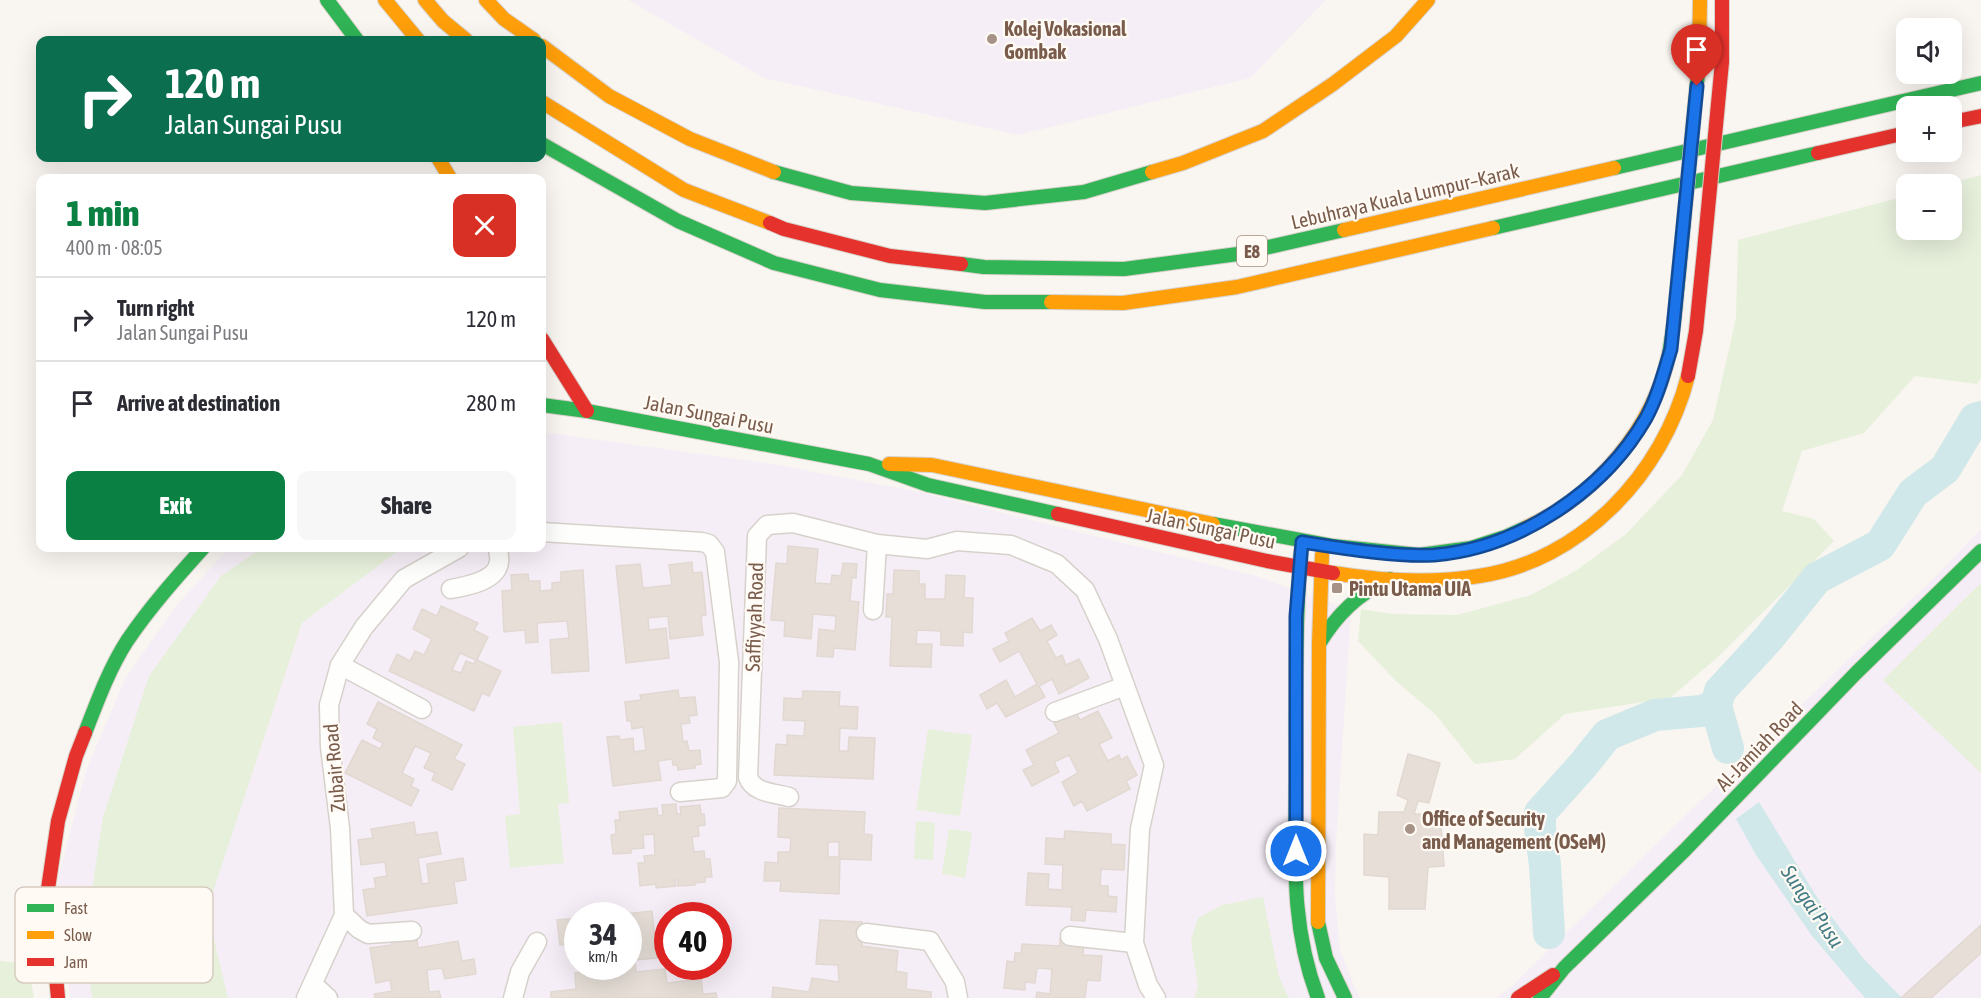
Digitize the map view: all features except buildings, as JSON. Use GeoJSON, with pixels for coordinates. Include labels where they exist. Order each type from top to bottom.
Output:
{"type":"FeatureCollection","features":[{"type":"Feature","properties":{"kind":"main road"},"geometry":{"type":"LineString","coordinates":[[327,0],[354,36]]}},
{"type":"Feature","properties":{"kind":"main road"},"geometry":{"type":"LineString","coordinates":[[385,0],[415,36]]}},
{"type":"Feature","properties":{"kind":"main road"},"geometry":{"type":"LineString","coordinates":[[425,0],[443,21],[461,36]]}},
{"type":"Feature","properties":{"kind":"main road"},"geometry":{"type":"LineString","coordinates":[[486,0],[504,19],[528,36]]}},
{"type":"Feature","properties":{"kind":"main road"},"geometry":{"type":"LineString","coordinates":[[546,49],[609,96],[690,139],[771,171],[851,193],[985,203],[1083,192],[1183,163],[1263,131],[1333,84],[1396,36],[1428,0]]}},
{"type":"Feature","properties":{"kind":"main road","name":"Jalan Sungai Pusu"},"geometry":{"type":"LineString","coordinates":[[868,464],[932,465],[1322,546],[1392,553],[1433,555],[1482,546],[1532,525],[1569,502],[1610,466],[1646,417],[1659,390],[1671,349],[1699,62],[1700,0]]}},
{"type":"Feature","properties":{"kind":"main road","name":"Jalan Sungai Pusu"},"geometry":{"type":"LineString","coordinates":[[546,406],[587,411],[868,464],[928,485],[1320,571],[1390,579],[1445,581],[1484,576],[1521,566],[1546,554],[1592,525],[1629,492],[1662,443],[1688,382],[1693,357],[1722,62],[1722,0]]}},
{"type":"Feature","properties":{"kind":"main road","name":"Lebuhraya Kuala Lumpur–Karak"},"geometry":{"type":"LineString","coordinates":[[546,104],[684,190],[784,230],[890,256],[984,267],[1124,269],[1238,254],[1981,83]]}},
{"type":"Feature","properties":{"kind":"main road"},"geometry":{"type":"LineString","coordinates":[[1962,120],[1981,116]]}},
{"type":"Feature","properties":{"kind":"main road","name":"E8"},"geometry":{"type":"LineString","coordinates":[[546,146],[678,221],[774,263],[880,290],[985,302],[1123,303],[1238,287],[1896,135]]}},
{"type":"Feature","properties":{"kind":"main road"},"geometry":{"type":"LineString","coordinates":[[546,350],[587,411]]}},
{"type":"Feature","properties":{"kind":"main road"},"geometry":{"type":"LineString","coordinates":[[1302,542],[1296,616],[1298,919],[1305,961],[1318,998]]}},
{"type":"Feature","properties":{"kind":"main road"},"geometry":{"type":"LineString","coordinates":[[1322,546],[1318,644],[1317,915],[1320,938],[1336,982],[1345,998]]}},
{"type":"Feature","properties":{"kind":"main road","name":"Al-Jamiah Road"},"geometry":{"type":"LineString","coordinates":[[1540,998],[1564,968],[1685,850],[1857,672],[1981,551]]}},
{"type":"Feature","properties":{"kind":"main road"},"geometry":{"type":"LineString","coordinates":[[48,887],[58,821],[76,756],[99,697],[126,643],[161,594],[199,552]]}},
{"type":"Feature","properties":{"kind":"main road"},"geometry":{"type":"LineString","coordinates":[[1264,559],[1283,581],[1296,616]]}},
{"type":"Feature","properties":{"kind":"main road"},"geometry":{"type":"LineString","coordinates":[[1318,644],[1340,612],[1355,598],[1390,579]]}},
{"type":"Feature","properties":{"kind":"main road"},"geometry":{"type":"LineString","coordinates":[[1297,813],[1317,812]]}},
{"type":"Feature","properties":{"kind":"main road","name":"Al-Jamiah Road"},"geometry":{"type":"LineString","coordinates":[[1518,998],[1564,968]]}},
{"type":"Feature","properties":{"kind":"main road"},"geometry":{"type":"LineString","coordinates":[[57,983],[58,998]]}},
{"type":"Feature","properties":{"kind":"street","name":"Saffiyyah Road"},"geometry":{"type":"LineString","coordinates":[[789,797],[756,789],[750,784],[748,777],[757,536],[767,525],[793,523],[877,544],[927,549],[957,542],[1011,545],[1057,564],[1085,590],[1108,639],[1154,765],[1140,829],[1134,943],[1148,984],[1156,998]]}},
{"type":"Feature","properties":{"kind":"street"},"geometry":{"type":"LineString","coordinates":[[546,532],[702,542],[709,544],[715,552],[729,662],[727,781],[722,788],[680,792]]}},
{"type":"Feature","properties":{"kind":"street"},"geometry":{"type":"LineString","coordinates":[[873,610],[877,544]]}},
{"type":"Feature","properties":{"kind":"street","name":"Zubair Road"},"geometry":{"type":"LineString","coordinates":[[310,992],[344,915],[340,828],[330,747],[329,705],[340,665],[364,627],[404,579],[452,552]]}},
{"type":"Feature","properties":{"kind":"street"},"geometry":{"type":"LineString","coordinates":[[452,589],[487,578],[496,570],[500,562],[499,552]]}},
{"type":"Feature","properties":{"kind":"street"},"geometry":{"type":"LineString","coordinates":[[340,665],[422,708]]}},
{"type":"Feature","properties":{"kind":"street"},"geometry":{"type":"LineString","coordinates":[[1055,712],[1125,686]]}},
{"type":"Feature","properties":{"kind":"street"},"geometry":{"type":"LineString","coordinates":[[344,915],[368,934],[412,931]]}},
{"type":"Feature","properties":{"kind":"street"},"geometry":{"type":"LineString","coordinates":[[866,933],[930,941],[955,982],[958,998]]}},
{"type":"Feature","properties":{"kind":"street"},"geometry":{"type":"LineString","coordinates":[[1070,936],[1134,943]]}},
{"type":"Feature","properties":{"kind":"street"},"geometry":{"type":"LineString","coordinates":[[513,998],[520,972],[537,942]]}},
{"type":"Feature","properties":{"kind":"street"},"geometry":{"type":"LineString","coordinates":[[310,992],[328,998]]}},
{"type":"Feature","properties":{"kind":"shaded area","name":"Kolej Vokasional Gombak"},"geometry":{"type":"Polygon","coordinates":[[[628,0],[1326,0],[1250,78],[1018,135],[764,78],[628,0]]]}},
{"type":"Feature","properties":{"kind":"shaded area"},"geometry":{"type":"Polygon","coordinates":[[[546,433],[773,464],[915,491],[1256,576],[1351,610],[1336,844],[1335,895],[1340,950],[1361,998],[70,998],[68,983],[213,983],[213,887],[59,887],[58,879],[86,771],[125,679],[175,607],[225,552],[546,552],[546,433]]]}},
{"type":"Feature","properties":{"kind":"shaded area"},"geometry":{"type":"Polygon","coordinates":[[[1981,529],[1981,998],[1496,998],[1512,986],[1693,808],[1932,580],[1981,529]]]}},
{"type":"Feature","properties":{"kind":"green space"},"geometry":{"type":"Polygon","coordinates":[[[1981,175],[1981,378],[1977,384],[1915,376],[1864,433],[1802,451],[1782,511],[1814,519],[1834,541],[1718,657],[1670,698],[1565,714],[1515,759],[1475,764],[1436,715],[1395,680],[1358,641],[1361,609],[1392,614],[1457,615],[1531,595],[1577,570],[1626,534],[1682,475],[1713,420],[1736,318],[1738,240],[1896,199],[1896,240],[1962,240],[1962,180],[1981,175]]]}},
{"type":"Feature","properties":{"kind":"green space"},"geometry":{"type":"Polygon","coordinates":[[[256,552],[397,552],[302,623],[213,892],[213,887],[92,887],[103,817],[149,676],[221,576],[256,552]]]}},
{"type":"Feature","properties":{"kind":"green space"},"geometry":{"type":"Polygon","coordinates":[[[1981,583],[1981,773],[1883,680],[1981,583]]]}},
{"type":"Feature","properties":{"kind":"green space"},"geometry":{"type":"Polygon","coordinates":[[[562,722],[569,803],[558,804],[564,863],[510,868],[505,816],[520,814],[513,727],[562,722]]]}},
{"type":"Feature","properties":{"kind":"green space"},"geometry":{"type":"Polygon","coordinates":[[[928,729],[972,735],[960,816],[916,810],[928,729]]]}},
{"type":"Feature","properties":{"kind":"green space"},"geometry":{"type":"Polygon","coordinates":[[[916,821],[935,823],[933,860],[914,859],[916,821]]]}},
{"type":"Feature","properties":{"kind":"green space"},"geometry":{"type":"Polygon","coordinates":[[[949,829],[972,832],[965,878],[942,874],[949,829]]]}},
{"type":"Feature","properties":{"kind":"green space"},"geometry":{"type":"Polygon","coordinates":[[[1263,897],[1279,977],[1289,998],[1194,998],[1198,987],[1191,940],[1198,918],[1222,905],[1263,897]]]}},
{"type":"Feature","properties":{"kind":"green space"},"geometry":{"type":"Polygon","coordinates":[[[213,935],[228,998],[92,998],[90,983],[213,983],[213,935]]]}},
{"type":"Feature","properties":{"kind":"green space"},"geometry":{"type":"Polygon","coordinates":[[[0,961],[15,963],[15,983],[31,983],[34,998],[0,998],[0,961]]]}},
{"type":"Feature","properties":{"kind":"water"},"geometry":{"type":"Polygon","coordinates":[[[1759,802],[1818,899],[1863,958],[1902,998],[1865,998],[1812,936],[1756,855],[1736,819],[1759,802]]]}},
{"type":"Feature","properties":{"kind":"waterway"},"geometry":{"type":"LineString","coordinates":[[1549,933],[1540,813],[1607,735],[1655,715],[1701,711],[1716,706],[1720,691],[1768,639],[1817,578],[1880,545],[1913,493],[1945,469],[1975,419],[1981,417]]}},
{"type":"Feature","properties":{"kind":"waterway","name":"Sungai Pusu"},"geometry":{"type":"LineString","coordinates":[[1716,706],[1728,748]]}},
{"type":"Feature","properties":{"kind":"traffic: fast"},"geometry":{"type":"LineString","coordinates":[[327,0],[354,36]]}},
{"type":"Feature","properties":{"kind":"traffic: fast"},"geometry":{"type":"LineString","coordinates":[[1681,251],[1699,62]]}},
{"type":"Feature","properties":{"kind":"traffic: fast"},"geometry":{"type":"LineString","coordinates":[[1614,168],[1981,83]]}},
{"type":"Feature","properties":{"kind":"traffic: fast"},"geometry":{"type":"LineString","coordinates":[[546,146],[678,221],[774,263],[880,290],[985,302],[1051,302]]}},
{"type":"Feature","properties":{"kind":"traffic: fast"},"geometry":{"type":"LineString","coordinates":[[1493,228],[1818,153]]}},
{"type":"Feature","properties":{"kind":"traffic: fast"},"geometry":{"type":"LineString","coordinates":[[774,172],[851,193],[985,203],[1084,192],[1152,172]]}},
{"type":"Feature","properties":{"kind":"traffic: fast"},"geometry":{"type":"LineString","coordinates":[[961,264],[984,267],[1124,269],[1238,254],[1344,230]]}},
{"type":"Feature","properties":{"kind":"traffic: fast"},"geometry":{"type":"LineString","coordinates":[[1669,354],[1681,251]]}},
{"type":"Feature","properties":{"kind":"traffic: fast"},"geometry":{"type":"LineString","coordinates":[[546,406],[587,411],[869,464],[928,485],[1058,514]]}},
{"type":"Feature","properties":{"kind":"traffic: fast"},"geometry":{"type":"LineString","coordinates":[[1213,524],[1333,546],[1419,555],[1471,548],[1527,527]]}},
{"type":"Feature","properties":{"kind":"traffic: fast"},"geometry":{"type":"LineString","coordinates":[[1301,551],[1296,662],[1296,887],[1302,942],[1318,998]]}},
{"type":"Feature","properties":{"kind":"traffic: fast"},"geometry":{"type":"LineString","coordinates":[[1540,998],[1564,968],[1685,850],[1857,672],[1981,551]]}},
{"type":"Feature","properties":{"kind":"traffic: fast"},"geometry":{"type":"LineString","coordinates":[[85,733],[109,674],[127,641],[199,552]]}},
{"type":"Feature","properties":{"kind":"traffic: fast"},"geometry":{"type":"LineString","coordinates":[[1319,644],[1333,623],[1349,606],[1368,591],[1390,579]]}},
{"type":"Feature","properties":{"kind":"traffic: fast"},"geometry":{"type":"LineString","coordinates":[[1318,922],[1326,958],[1345,998]]}},
{"type":"Feature","properties":{"kind":"traffic: slow"},"geometry":{"type":"LineString","coordinates":[[385,0],[415,36]]}},
{"type":"Feature","properties":{"kind":"traffic: slow"},"geometry":{"type":"LineString","coordinates":[[425,0],[443,21],[461,36]]}},
{"type":"Feature","properties":{"kind":"traffic: slow"},"geometry":{"type":"LineString","coordinates":[[486,0],[504,19],[528,36]]}},
{"type":"Feature","properties":{"kind":"traffic: slow"},"geometry":{"type":"LineString","coordinates":[[1152,172],[1183,163],[1263,131],[1333,84],[1396,36],[1428,0]]}},
{"type":"Feature","properties":{"kind":"traffic: slow"},"geometry":{"type":"LineString","coordinates":[[1699,62],[1700,0]]}},
{"type":"Feature","properties":{"kind":"traffic: slow"},"geometry":{"type":"LineString","coordinates":[[546,49],[609,96],[690,139],[774,172]]}},
{"type":"Feature","properties":{"kind":"traffic: slow"},"geometry":{"type":"LineString","coordinates":[[546,104],[684,190],[770,223]]}},
{"type":"Feature","properties":{"kind":"traffic: slow"},"geometry":{"type":"LineString","coordinates":[[440,162],[448,174]]}},
{"type":"Feature","properties":{"kind":"traffic: slow"},"geometry":{"type":"LineString","coordinates":[[1344,230],[1614,168]]}},
{"type":"Feature","properties":{"kind":"traffic: slow"},"geometry":{"type":"LineString","coordinates":[[1051,302],[1123,303],[1237,287],[1493,228]]}},
{"type":"Feature","properties":{"kind":"traffic: slow"},"geometry":{"type":"LineString","coordinates":[[1527,527],[1576,497],[1618,457],[1650,408],[1669,354]]}},
{"type":"Feature","properties":{"kind":"traffic: slow"},"geometry":{"type":"LineString","coordinates":[[1333,573],[1369,578],[1442,580],[1479,576],[1516,567],[1551,552],[1583,532],[1612,507],[1638,478],[1659,446],[1676,412],[1688,376]]}},
{"type":"Feature","properties":{"kind":"traffic: slow"},"geometry":{"type":"LineString","coordinates":[[889,464],[932,465],[1213,524]]}},
{"type":"Feature","properties":{"kind":"traffic: slow"},"geometry":{"type":"LineString","coordinates":[[1318,922],[1319,644],[1322,555]]}},
{"type":"Feature","properties":{"kind":"traffic: jam"},"geometry":{"type":"LineString","coordinates":[[1722,0],[1722,62]]}},
{"type":"Feature","properties":{"kind":"traffic: jam"},"geometry":{"type":"LineString","coordinates":[[1704,251],[1722,62]]}},
{"type":"Feature","properties":{"kind":"traffic: jam"},"geometry":{"type":"LineString","coordinates":[[1962,120],[1981,116]]}},
{"type":"Feature","properties":{"kind":"traffic: jam"},"geometry":{"type":"LineString","coordinates":[[1818,153],[1896,135]]}},
{"type":"Feature","properties":{"kind":"traffic: jam"},"geometry":{"type":"LineString","coordinates":[[770,223],[784,229],[890,256],[961,264]]}},
{"type":"Feature","properties":{"kind":"traffic: jam"},"geometry":{"type":"LineString","coordinates":[[1688,376],[1696,331],[1704,251]]}},
{"type":"Feature","properties":{"kind":"traffic: jam"},"geometry":{"type":"LineString","coordinates":[[546,345],[587,411]]}},
{"type":"Feature","properties":{"kind":"traffic: jam"},"geometry":{"type":"LineString","coordinates":[[1058,514],[1267,561],[1333,573]]}},
{"type":"Feature","properties":{"kind":"traffic: jam"},"geometry":{"type":"LineString","coordinates":[[48,887],[58,821],[76,756],[85,733]]}},
{"type":"Feature","properties":{"kind":"traffic: jam"},"geometry":{"type":"LineString","coordinates":[[1518,998],[1553,975]]}},
{"type":"Feature","properties":{"kind":"traffic: jam"},"geometry":{"type":"LineString","coordinates":[[57,983],[58,998]]}},
{"type":"Feature","properties":{"kind":"place","name":"Kolej Vokasional Gombak"},"geometry":{"type":"Point","coordinates":[992,39]}},
{"type":"Feature","properties":{"kind":"place","name":"Pintu Utama UIA"},"geometry":{"type":"Point","coordinates":[1337,588]}},
{"type":"Feature","properties":{"kind":"place","name":"Office of Security and Management (OSeM)"},"geometry":{"type":"Point","coordinates":[1410,829]}},
{"type":"Feature","properties":{"kind":"route"},"geometry":{"type":"LineString","coordinates":[[1296,851],[1296,616],[1302,542],[1392,553],[1433,555],[1482,546],[1525,529],[1547,516],[1569,502],[1610,466],[1646,417],[1659,390],[1671,349],[1697,86]]}}]}
